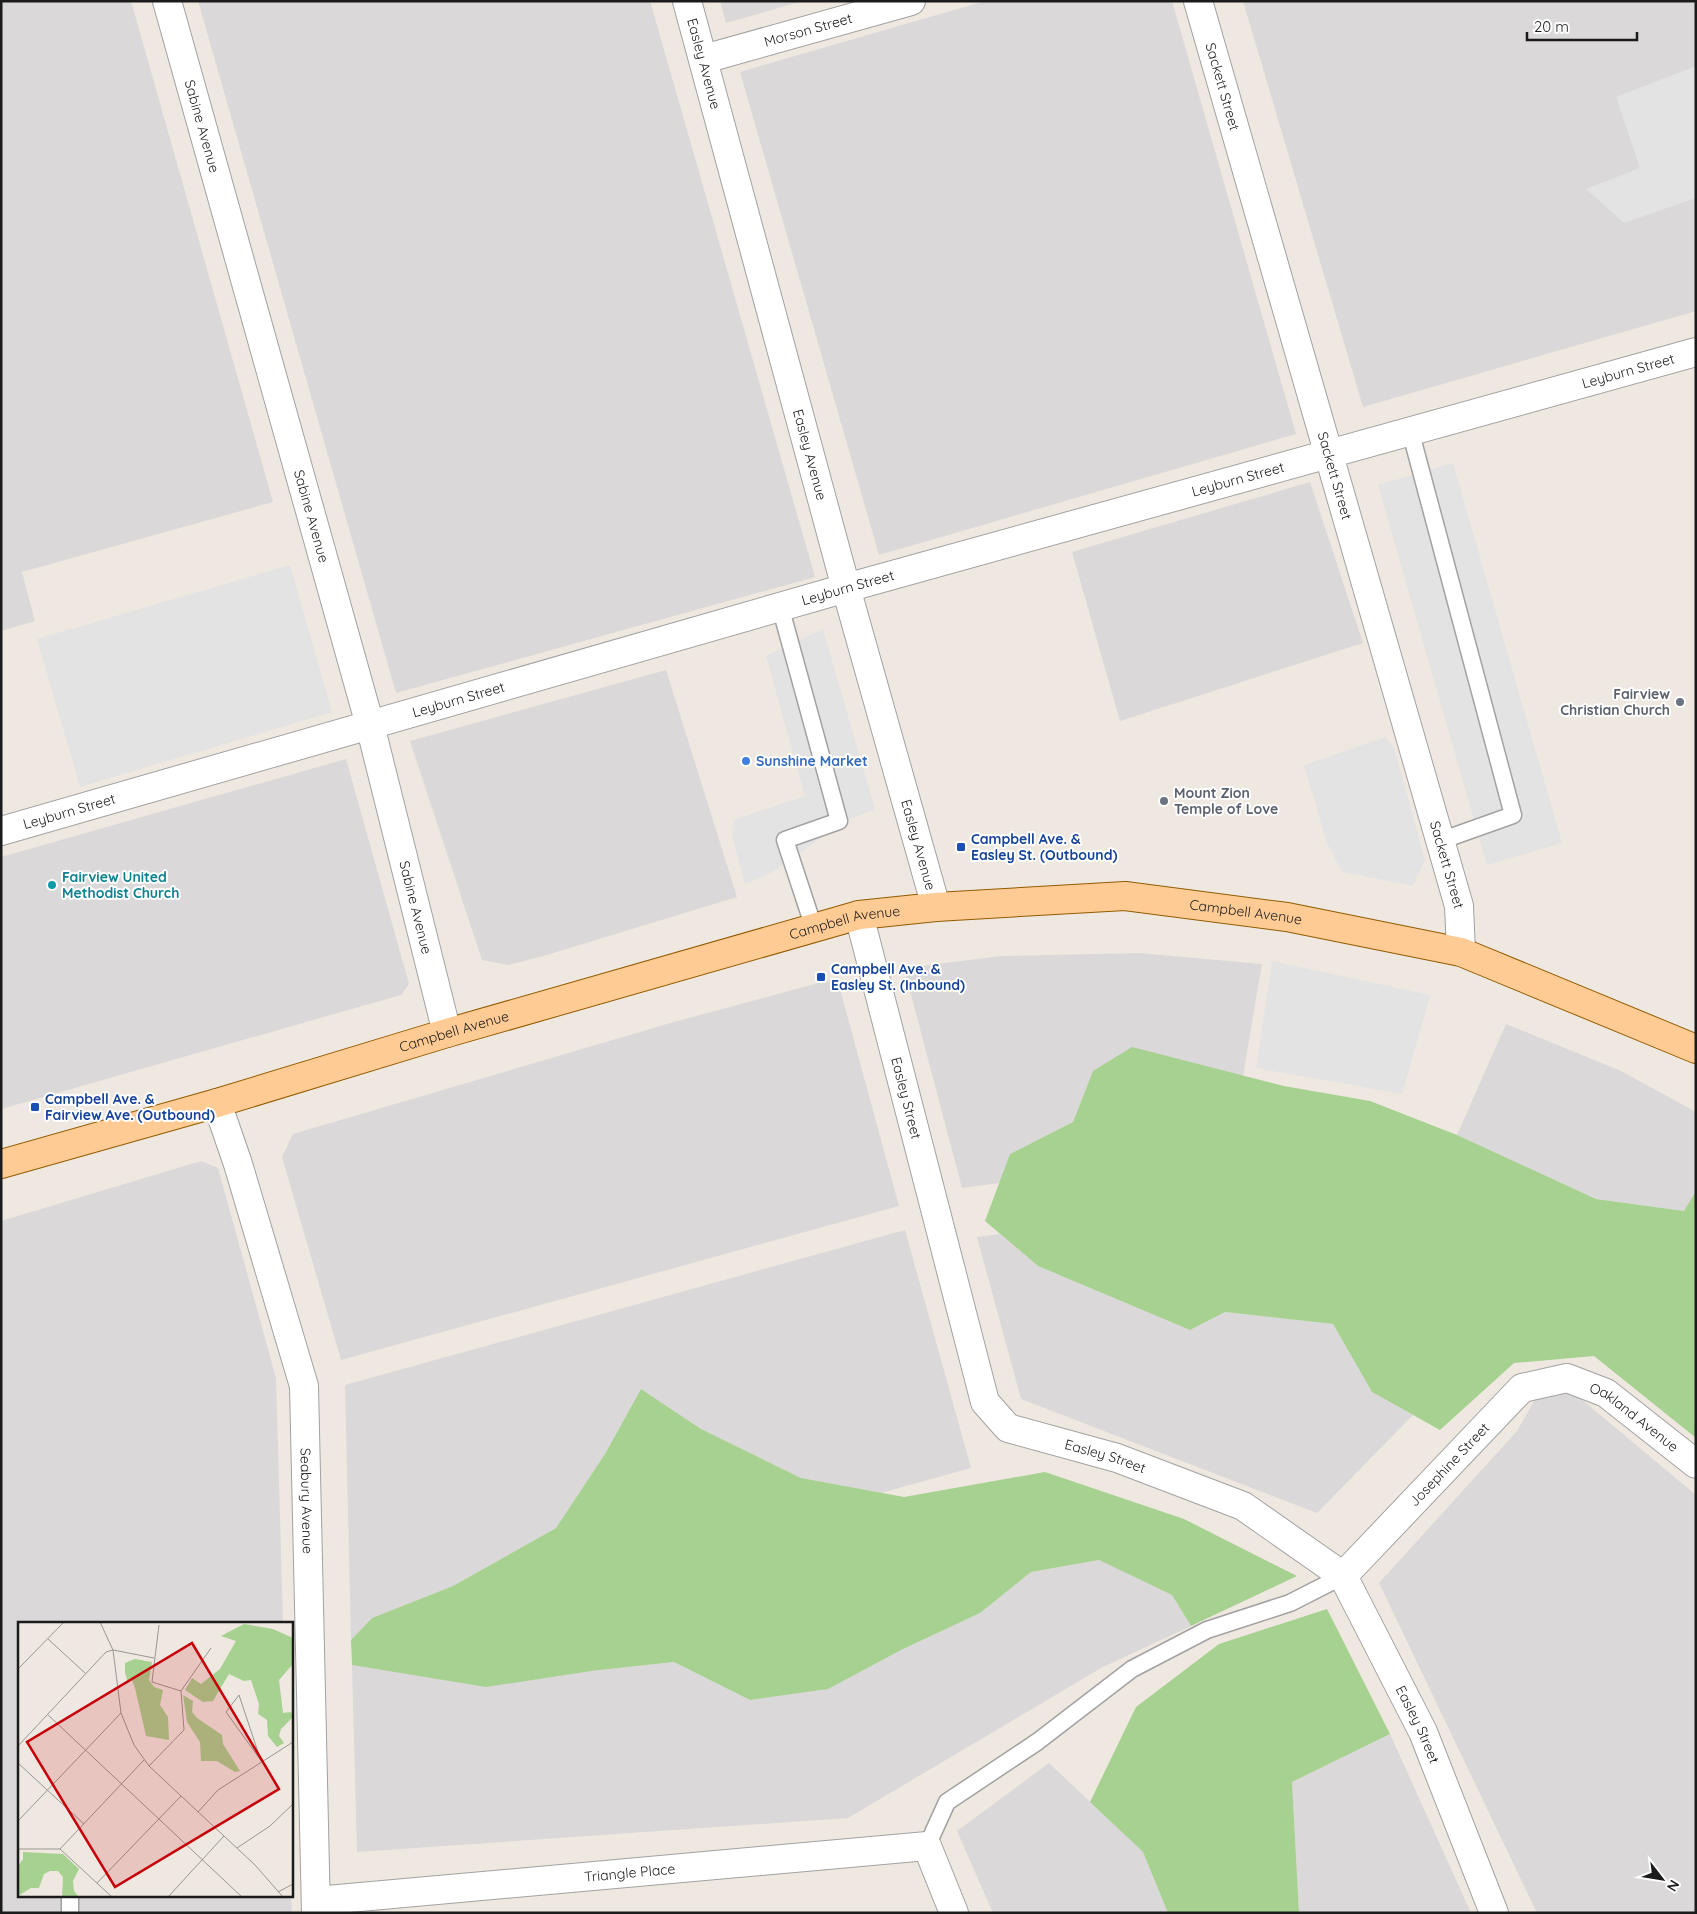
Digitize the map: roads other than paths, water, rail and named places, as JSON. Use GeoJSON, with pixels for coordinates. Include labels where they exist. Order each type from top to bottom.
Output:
{"type":"FeatureCollection","features":[{"type":"Feature","properties":{"kind":"main road","name":"Campbell Avenue"},"geometry":{"type":"LineString","coordinates":[[1,1164],[217,1103],[446,1033],[859,915],[936,907],[1125,896],[1287,917],[1461,952],[1696,1049]]}},
{"type":"Feature","properties":{"kind":"street","name":"Sabine Avenue"},"geometry":{"type":"LineString","coordinates":[[167,1],[370,725],[446,1033]]}},
{"type":"Feature","properties":{"kind":"street","name":"Easley Avenue"},"geometry":{"type":"LineString","coordinates":[[687,1],[846,588],[936,907]]}},
{"type":"Feature","properties":{"kind":"street","name":"Morson Street"},"geometry":{"type":"LineString","coordinates":[[704,60],[911,1]]}},
{"type":"Feature","properties":{"kind":"street","name":"Sackett Street"},"geometry":{"type":"LineString","coordinates":[[1198,1],[1330,452],[1459,906],[1461,952]]}},
{"type":"Feature","properties":{"kind":"street","name":"Leyburn Street"},"geometry":{"type":"LineString","coordinates":[[1,832],[780,606],[1696,352]]}},
{"type":"Feature","properties":{"kind":"street","name":"Easley Street"},"geometry":{"type":"LineString","coordinates":[[859,915],[985,1402],[1008,1428],[1118,1458],[1243,1506],[1343,1576],[1423,1732],[1494,1913]]}},
{"type":"Feature","properties":{"kind":"street","name":"Seabury Avenue"},"geometry":{"type":"LineString","coordinates":[[217,1103],[304,1386],[316,1907]]}},
{"type":"Feature","properties":{"kind":"street","name":"Josephine Street"},"geometry":{"type":"LineString","coordinates":[[1343,1576],[1522,1388],[1567,1378]]}},
{"type":"Feature","properties":{"kind":"street","name":"Oakland Avenue"},"geometry":{"type":"LineString","coordinates":[[1567,1378],[1606,1393],[1696,1464]]}},
{"type":"Feature","properties":{"kind":"street","name":"Triangle Place"},"geometry":{"type":"LineString","coordinates":[[316,1907],[927,1846]]}},
{"type":"Feature","properties":{"kind":"street"},"geometry":{"type":"LineString","coordinates":[[927,1846],[954,1913]]}},
{"type":"Feature","properties":{"kind":"street"},"geometry":{"type":"LineString","coordinates":[[316,1907],[370,1913]]}},
{"type":"Feature","properties":{"kind":"lane"},"geometry":{"type":"LineString","coordinates":[[1410,430],[1513,815],[1440,840]]}},
{"type":"Feature","properties":{"kind":"lane"},"geometry":{"type":"LineString","coordinates":[[780,606],[839,821],[785,840],[814,928]]}},
{"type":"Feature","properties":{"kind":"lane"},"geometry":{"type":"LineString","coordinates":[[927,1846],[947,1802],[1037,1742],[1132,1669],[1207,1630],[1290,1603],[1343,1576]]}},
{"type":"Feature","properties":{"kind":"lane"},"geometry":{"type":"LineString","coordinates":[[70,1896],[70,1913]]}},
{"type":"Feature","properties":{"kind":"place","name":"Fairview Christian Church"},"geometry":{"type":"Point","coordinates":[1680,702]}},
{"type":"Feature","properties":{"kind":"place","name":"Sunshine Market"},"geometry":{"type":"Point","coordinates":[746,761]}},
{"type":"Feature","properties":{"kind":"place","name":"Mount Zion Temple of Love"},"geometry":{"type":"Point","coordinates":[1164,801]}},
{"type":"Feature","properties":{"kind":"place","name":"Campbell Ave. & Easley St. (Outbound)"},"geometry":{"type":"Point","coordinates":[961,847]}},
{"type":"Feature","properties":{"kind":"place","name":"Fairview United Methodist Church"},"geometry":{"type":"Point","coordinates":[52,885]}},
{"type":"Feature","properties":{"kind":"place","name":"Campbell Ave. & Easley St. (Inbound)"},"geometry":{"type":"Point","coordinates":[821,977]}},
{"type":"Feature","properties":{"kind":"place","name":"Campbell Ave. & Fairview Ave. (Outbound)"},"geometry":{"type":"Point","coordinates":[35,1107]}}]}
